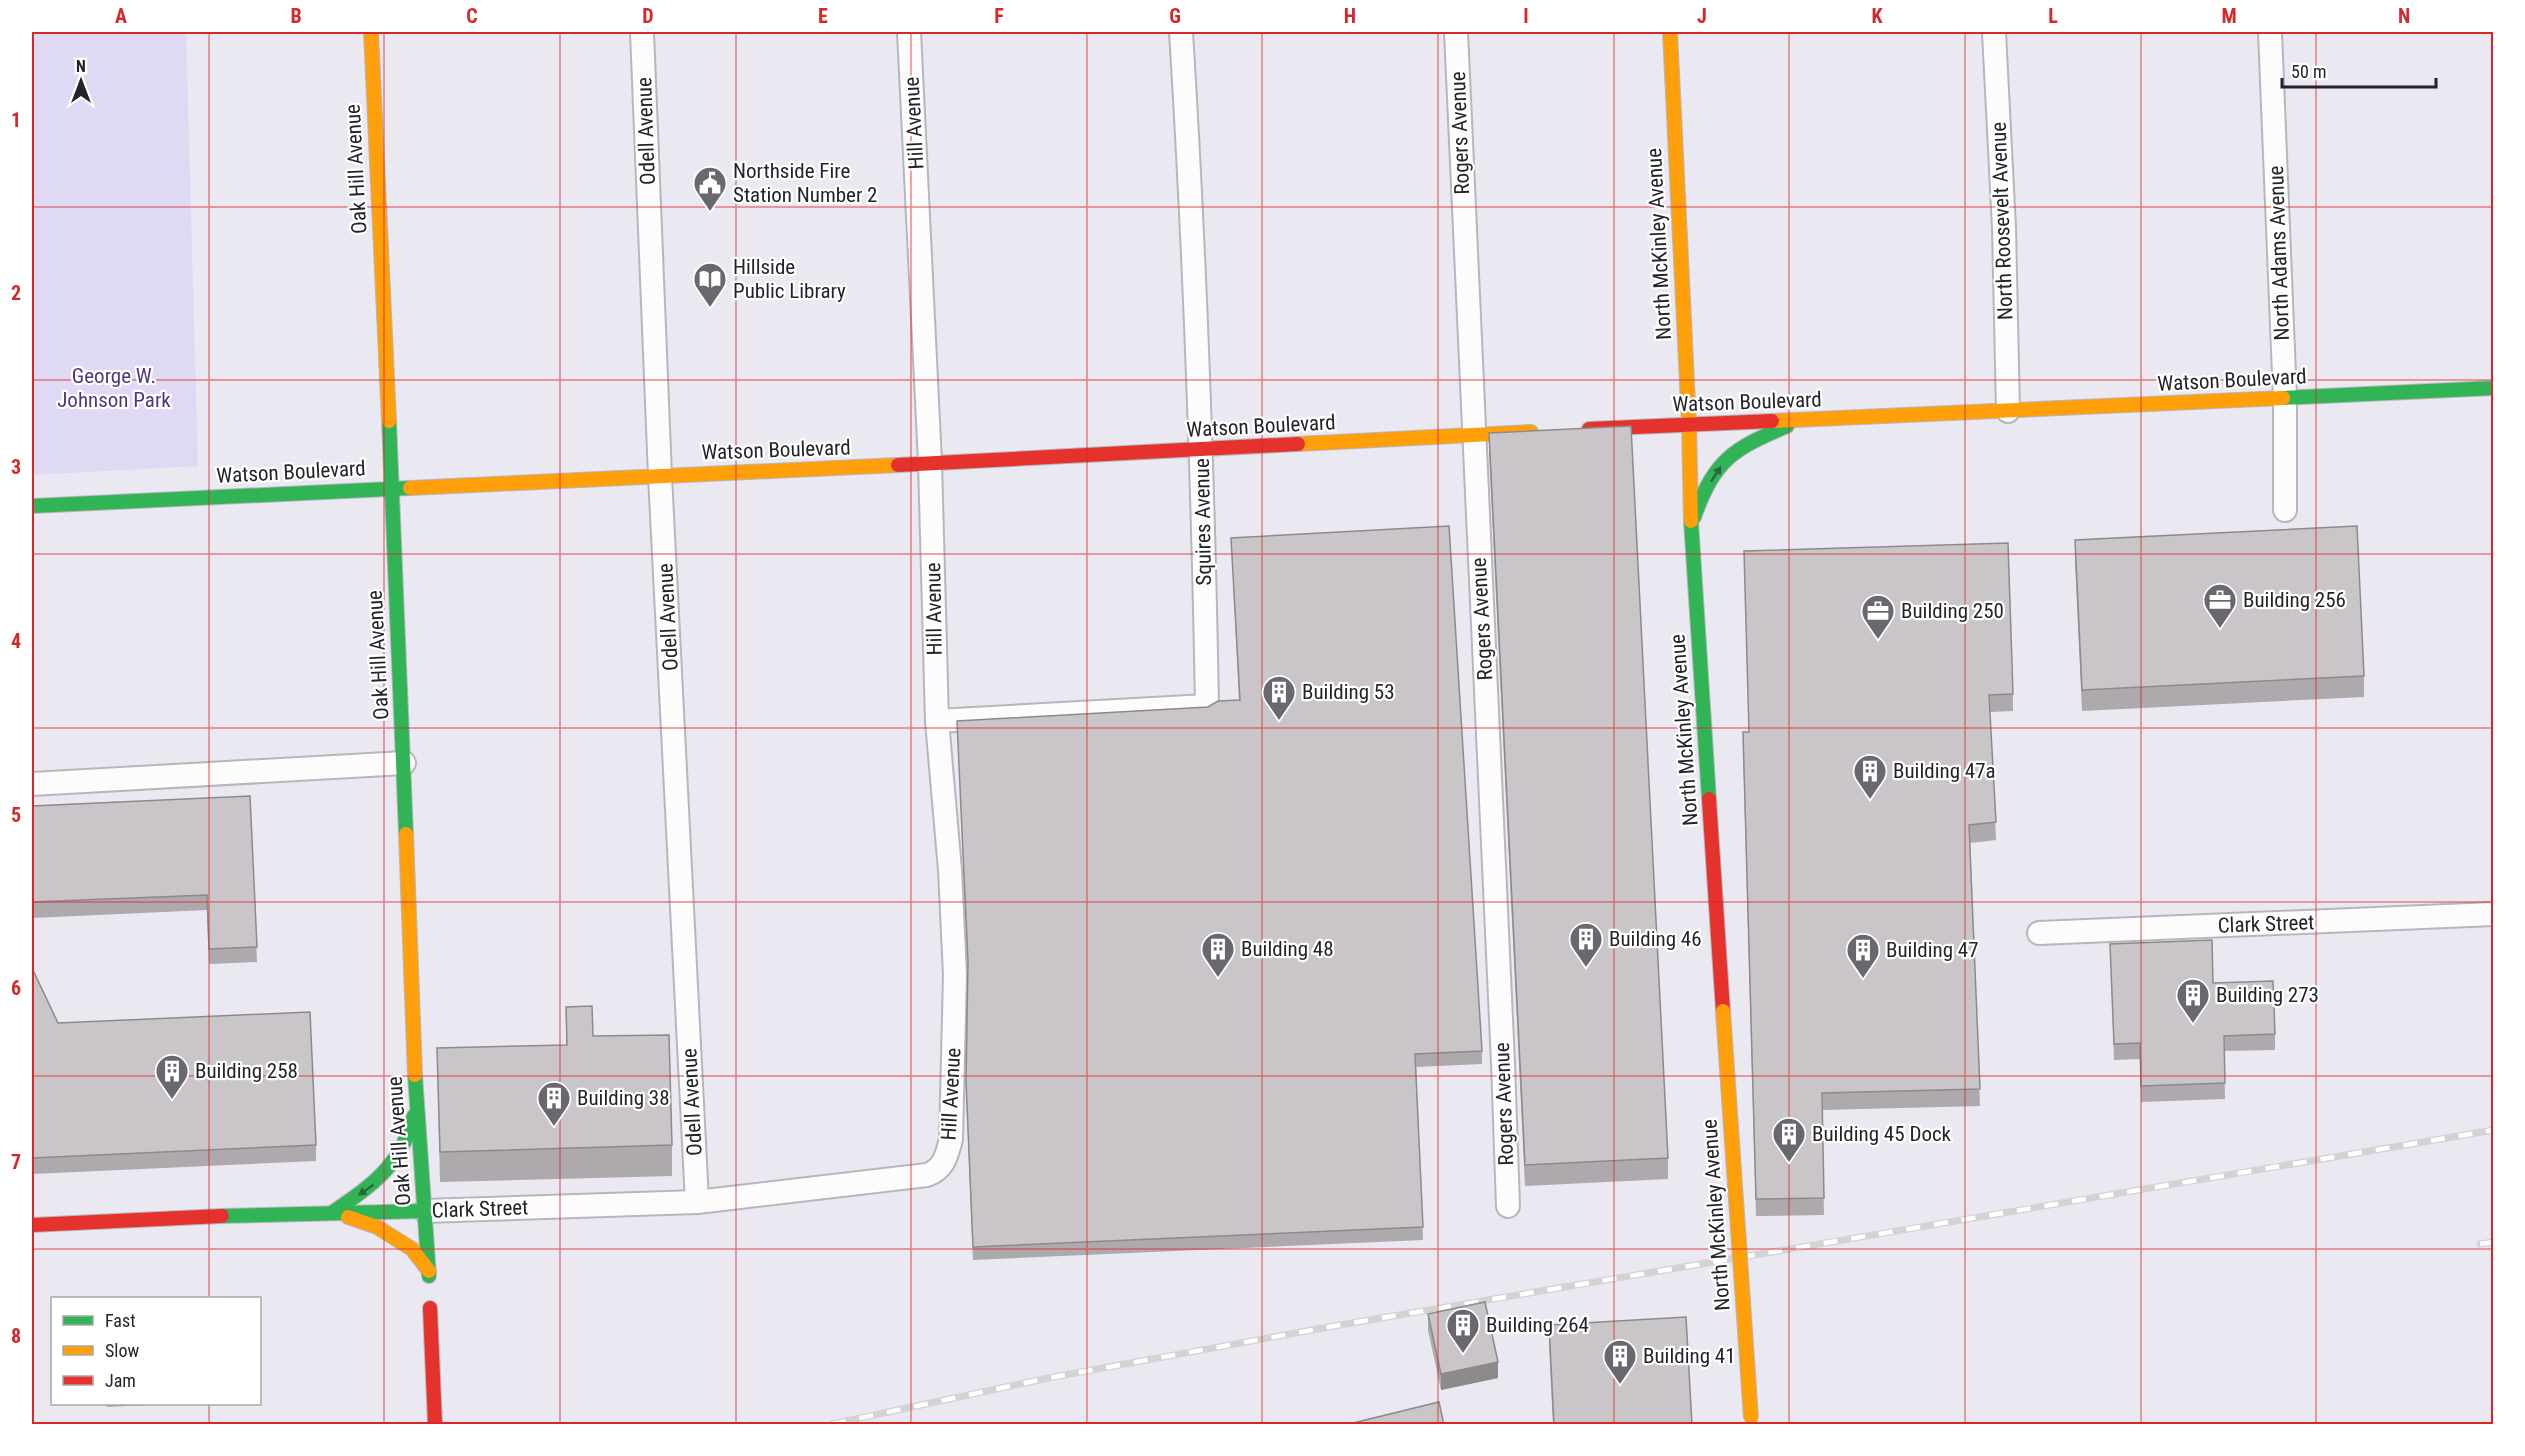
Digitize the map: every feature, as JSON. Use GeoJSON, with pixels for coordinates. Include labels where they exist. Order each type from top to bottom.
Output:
{"type":"FeatureCollection","features":[{"type":"Feature","properties":{"kind":"street","name":"Oak Hill Avenue"},"geometry":{"type":"LineString","coordinates":[[332,1213],[377,1227],[415,1251],[429,1274],[416,1106],[404,763],[371,32]]}},
{"type":"Feature","properties":{"kind":"street","name":"Odell Avenue"},"geometry":{"type":"LineString","coordinates":[[642,32],[660,476],[698,1202]]}},
{"type":"Feature","properties":{"kind":"street","name":"Hill Avenue"},"geometry":{"type":"LineString","coordinates":[[909,32],[930,462],[937,721],[950,870],[956,1012],[951,1138],[947,1156],[938,1171],[927,1174]]}},
{"type":"Feature","properties":{"kind":"street","name":"Squires Avenue"},"geometry":{"type":"LineString","coordinates":[[937,721],[1207,706],[1202,450],[1192,207],[1181,32]]}},
{"type":"Feature","properties":{"kind":"street","name":"Rogers Avenue"},"geometry":{"type":"LineString","coordinates":[[1456,32],[1508,1206]]}},
{"type":"Feature","properties":{"kind":"street","name":"North McKinley Avenue"},"geometry":{"type":"LineString","coordinates":[[1670,32],[1689,424],[1691,526],[1751,1421]]}},
{"type":"Feature","properties":{"kind":"street","name":"North Roosevelt Avenue"},"geometry":{"type":"LineString","coordinates":[[1994,32],[2004,228],[2008,411]]}},
{"type":"Feature","properties":{"kind":"street","name":"North Adams Avenue"},"geometry":{"type":"LineString","coordinates":[[2270,32],[2284,399],[2285,510]]}},
{"type":"Feature","properties":{"kind":"street","name":"Watson Boulevard"},"geometry":{"type":"LineString","coordinates":[[1569,430],[1796,422],[2493,388]]}},
{"type":"Feature","properties":{"kind":"street"},"geometry":{"type":"LineString","coordinates":[[1691,526],[1698,504],[1717,469],[1736,450],[1796,422]]}},
{"type":"Feature","properties":{"kind":"street","name":"Watson Boulevard"},"geometry":{"type":"LineString","coordinates":[[32,506],[1545,432]]}},
{"type":"Feature","properties":{"kind":"street"},"geometry":{"type":"LineString","coordinates":[[32,784],[404,763]]}},
{"type":"Feature","properties":{"kind":"street","name":"Clark Street"},"geometry":{"type":"LineString","coordinates":[[2039,933],[2493,914]]}},
{"type":"Feature","properties":{"kind":"street"},"geometry":{"type":"LineString","coordinates":[[332,1213],[370,1188],[393,1164],[410,1133],[416,1106]]}},
{"type":"Feature","properties":{"kind":"street","name":"Clark Street"},"geometry":{"type":"LineString","coordinates":[[32,1225],[234,1215],[698,1202],[927,1174]]}},
{"type":"Feature","properties":{"kind":"street"},"geometry":{"type":"LineString","coordinates":[[430,1308],[435,1425]]}},
{"type":"Feature","properties":{"kind":"green space","name":"George W. Johnson Park"},"geometry":{"type":"Polygon","coordinates":[[[32,32],[186,32],[198,466],[32,475],[32,32]]]}},
{"type":"Feature","properties":{"kind":"building","name":"Building 46"},"geometry":{"type":"Polygon","coordinates":[[[1631,426],[1668,1158],[1525,1165],[1489,433],[1631,426]]]}},
{"type":"Feature","properties":{"kind":"building"},"geometry":{"type":"Polygon","coordinates":[[[1449,526],[1482,1051],[1415,1054],[1423,1227],[973,1247],[966,1081],[968,962],[957,721],[1208,707],[1218,701],[1240,700],[1231,538],[1449,526]]]}},
{"type":"Feature","properties":{"kind":"building","name":"Building 256"},"geometry":{"type":"Polygon","coordinates":[[[2357,526],[2364,676],[2082,690],[2075,540],[2357,526]]]}},
{"type":"Feature","properties":{"kind":"building"},"geometry":{"type":"Polygon","coordinates":[[[2008,543],[2013,694],[1989,695],[1996,822],[1969,825],[1980,1089],[1822,1093],[1824,1198],[1756,1199],[1743,732],[1749,732],[1744,551],[2008,543]]]}},
{"type":"Feature","properties":{"kind":"building"},"geometry":{"type":"Polygon","coordinates":[[[250,796],[257,947],[209,949],[207,895],[32,902],[32,806],[250,796]]]}},
{"type":"Feature","properties":{"kind":"building","name":"Building 273"},"geometry":{"type":"Polygon","coordinates":[[[2212,940],[2213,983],[2273,981],[2275,1034],[2224,1036],[2225,1083],[2141,1086],[2140,1043],[2114,1044],[2110,944],[2212,940]]]}},
{"type":"Feature","properties":{"kind":"building","name":"Building 258"},"geometry":{"type":"Polygon","coordinates":[[[32,968],[58,1023],[310,1012],[316,1145],[32,1158],[32,968]]]}},
{"type":"Feature","properties":{"kind":"building","name":"Building 38"},"geometry":{"type":"Polygon","coordinates":[[[592,1006],[593,1036],[669,1035],[672,1145],[440,1152],[437,1048],[567,1045],[566,1007],[592,1006]]]}},
{"type":"Feature","properties":{"kind":"building","name":"Building 264"},"geometry":{"type":"Polygon","coordinates":[[[1485,1302],[1498,1362],[1441,1374],[1428,1314],[1485,1302]]]}},
{"type":"Feature","properties":{"kind":"building","name":"Building 41"},"geometry":{"type":"Polygon","coordinates":[[[1686,1317],[1692,1425],[1554,1425],[1549,1325],[1686,1317]]]}},
{"type":"Feature","properties":{"kind":"building"},"geometry":{"type":"Polygon","coordinates":[[[1439,1402],[1444,1425],[1345,1425],[1439,1402]]]}},
{"type":"Feature","properties":{"kind":"railway"},"geometry":{"type":"LineString","coordinates":[[832,1424],[1048,1378],[1334,1326],[2494,1130]]}},
{"type":"Feature","properties":{"kind":"railway"},"geometry":{"type":"LineString","coordinates":[[2480,1244],[2494,1242]]}},
{"type":"Feature","properties":{"kind":"traffic: fast"},"geometry":{"type":"LineString","coordinates":[[2283,398],[2494,388]]}},
{"type":"Feature","properties":{"kind":"traffic: fast"},"geometry":{"type":"LineString","coordinates":[[389,421],[406,834]]}},
{"type":"Feature","properties":{"kind":"traffic: fast"},"geometry":{"type":"LineString","coordinates":[[1694,517],[1710,482],[1728,458],[1753,442],[1787,426]]}},
{"type":"Feature","properties":{"kind":"traffic: fast"},"geometry":{"type":"LineString","coordinates":[[32,506],[410,488]]}},
{"type":"Feature","properties":{"kind":"traffic: fast"},"geometry":{"type":"LineString","coordinates":[[1691,521],[1709,799]]}},
{"type":"Feature","properties":{"kind":"traffic: fast"},"geometry":{"type":"LineString","coordinates":[[415,1075],[429,1276]]}},
{"type":"Feature","properties":{"kind":"traffic: fast"},"geometry":{"type":"LineString","coordinates":[[333,1212],[373,1183],[384,1172],[401,1148],[414,1116]]}},
{"type":"Feature","properties":{"kind":"traffic: fast"},"geometry":{"type":"LineString","coordinates":[[222,1216],[425,1211]]}},
{"type":"Feature","properties":{"kind":"traffic: slow"},"geometry":{"type":"LineString","coordinates":[[371,32],[389,421]]}},
{"type":"Feature","properties":{"kind":"traffic: slow"},"geometry":{"type":"LineString","coordinates":[[1670,32],[1689,424],[1691,521]]}},
{"type":"Feature","properties":{"kind":"traffic: slow"},"geometry":{"type":"LineString","coordinates":[[1772,421],[2283,398]]}},
{"type":"Feature","properties":{"kind":"traffic: slow"},"geometry":{"type":"LineString","coordinates":[[1298,444],[1531,432]]}},
{"type":"Feature","properties":{"kind":"traffic: slow"},"geometry":{"type":"LineString","coordinates":[[410,488],[898,465]]}},
{"type":"Feature","properties":{"kind":"traffic: slow"},"geometry":{"type":"LineString","coordinates":[[406,834],[415,1075]]}},
{"type":"Feature","properties":{"kind":"traffic: slow"},"geometry":{"type":"LineString","coordinates":[[1723,1011],[1751,1418]]}},
{"type":"Feature","properties":{"kind":"traffic: slow"},"geometry":{"type":"LineString","coordinates":[[348,1217],[377,1227],[412,1249],[429,1271]]}},
{"type":"Feature","properties":{"kind":"traffic: jam"},"geometry":{"type":"LineString","coordinates":[[1589,429],[1772,421]]}},
{"type":"Feature","properties":{"kind":"traffic: jam"},"geometry":{"type":"LineString","coordinates":[[898,465],[1298,444]]}},
{"type":"Feature","properties":{"kind":"traffic: jam"},"geometry":{"type":"LineString","coordinates":[[1709,799],[1723,1011]]}},
{"type":"Feature","properties":{"kind":"traffic: jam"},"geometry":{"type":"LineString","coordinates":[[32,1225],[222,1216]]}},
{"type":"Feature","properties":{"kind":"traffic: jam"},"geometry":{"type":"LineString","coordinates":[[430,1308],[435,1424]]}},
{"type":"Feature","properties":{"kind":"place","name":"Northside Fire Station Number 2"},"geometry":{"type":"Point","coordinates":[710,212]}},
{"type":"Feature","properties":{"kind":"place","name":"Hillside Public Library"},"geometry":{"type":"Point","coordinates":[710,308]}},
{"type":"Feature","properties":{"kind":"place","name":"Building 256"},"geometry":{"type":"Point","coordinates":[2220,629]}},
{"type":"Feature","properties":{"kind":"place","name":"Building 250"},"geometry":{"type":"Point","coordinates":[1878,640]}},
{"type":"Feature","properties":{"kind":"place","name":"Building 53"},"geometry":{"type":"Point","coordinates":[1279,721]}},
{"type":"Feature","properties":{"kind":"place","name":"Building 47a"},"geometry":{"type":"Point","coordinates":[1870,800]}},
{"type":"Feature","properties":{"kind":"place","name":"Building 46"},"geometry":{"type":"Point","coordinates":[1586,968]}},
{"type":"Feature","properties":{"kind":"place","name":"Building 48"},"geometry":{"type":"Point","coordinates":[1218,978]}},
{"type":"Feature","properties":{"kind":"place","name":"Building 47"},"geometry":{"type":"Point","coordinates":[1863,979]}},
{"type":"Feature","properties":{"kind":"place","name":"Building 273"},"geometry":{"type":"Point","coordinates":[2193,1024]}},
{"type":"Feature","properties":{"kind":"place","name":"Building 258"},"geometry":{"type":"Point","coordinates":[172,1100]}},
{"type":"Feature","properties":{"kind":"place","name":"Building 38"},"geometry":{"type":"Point","coordinates":[554,1127]}},
{"type":"Feature","properties":{"kind":"place","name":"Building 45 Dock"},"geometry":{"type":"Point","coordinates":[1789,1163]}},
{"type":"Feature","properties":{"kind":"place","name":"Building 264"},"geometry":{"type":"Point","coordinates":[1463,1354]}},
{"type":"Feature","properties":{"kind":"place","name":"Building 41"},"geometry":{"type":"Point","coordinates":[1620,1385]}}]}
